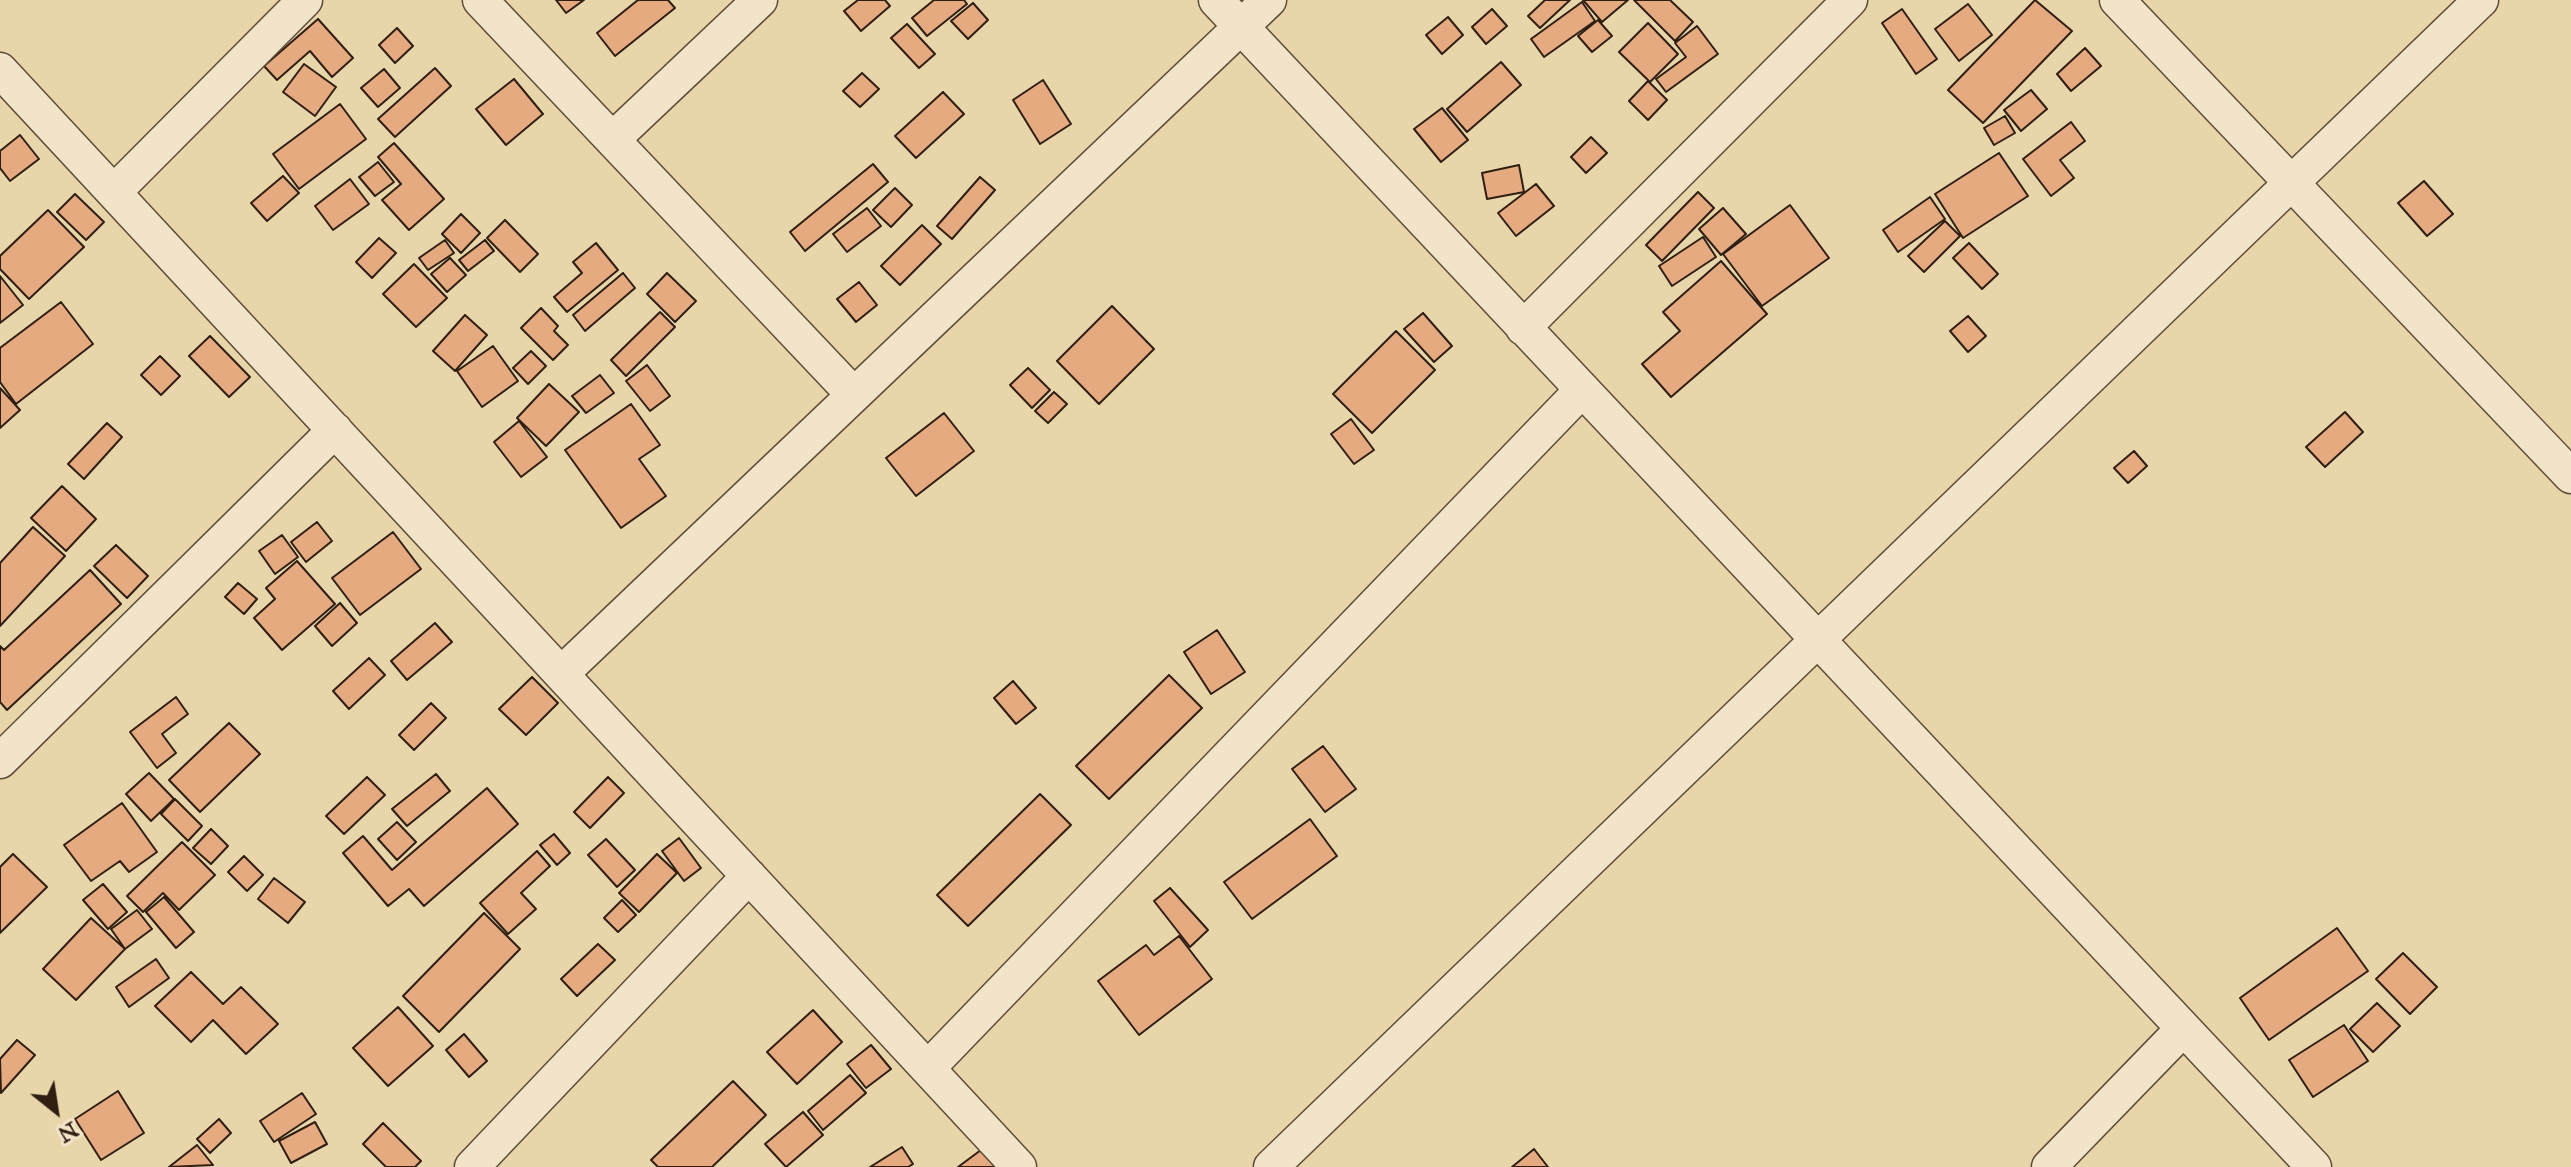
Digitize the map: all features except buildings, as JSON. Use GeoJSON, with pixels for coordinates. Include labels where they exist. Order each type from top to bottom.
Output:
{"type":"FeatureCollection","features":[{"type":"Feature","properties":{"kind":"street"},"geometry":{"type":"LineString","coordinates":[[114,192],[305,0]]}},
{"type":"Feature","properties":{"kind":"street"},"geometry":{"type":"LineString","coordinates":[[480,0],[854,395]]}},
{"type":"Feature","properties":{"kind":"street"},"geometry":{"type":"LineString","coordinates":[[613,139],[760,0]]}},
{"type":"Feature","properties":{"kind":"street"},"geometry":{"type":"LineString","coordinates":[[1216,0],[2314,1167]]}},
{"type":"Feature","properties":{"kind":"street"},"geometry":{"type":"LineString","coordinates":[[561,674],[1269,0]]}},
{"type":"Feature","properties":{"kind":"street"},"geometry":{"type":"LineString","coordinates":[[1523,328],[1850,0]]}},
{"type":"Feature","properties":{"kind":"street"},"geometry":{"type":"LineString","coordinates":[[2117,0],[2290,185],[2571,476]]}},
{"type":"Feature","properties":{"kind":"street"},"geometry":{"type":"LineString","coordinates":[[1271,1167],[2481,0]]}},
{"type":"Feature","properties":{"kind":"street"},"geometry":{"type":"LineString","coordinates":[[0,70],[1019,1167]]}},
{"type":"Feature","properties":{"kind":"street"},"geometry":{"type":"LineString","coordinates":[[928,1068],[1581,391]]}},
{"type":"Feature","properties":{"kind":"street"},"geometry":{"type":"LineString","coordinates":[[0,761],[335,430]]}},
{"type":"Feature","properties":{"kind":"street"},"geometry":{"type":"LineString","coordinates":[[472,1167],[749,876]]}},
{"type":"Feature","properties":{"kind":"street"},"geometry":{"type":"LineString","coordinates":[[2049,1167],[2183,1029]]}}]}
